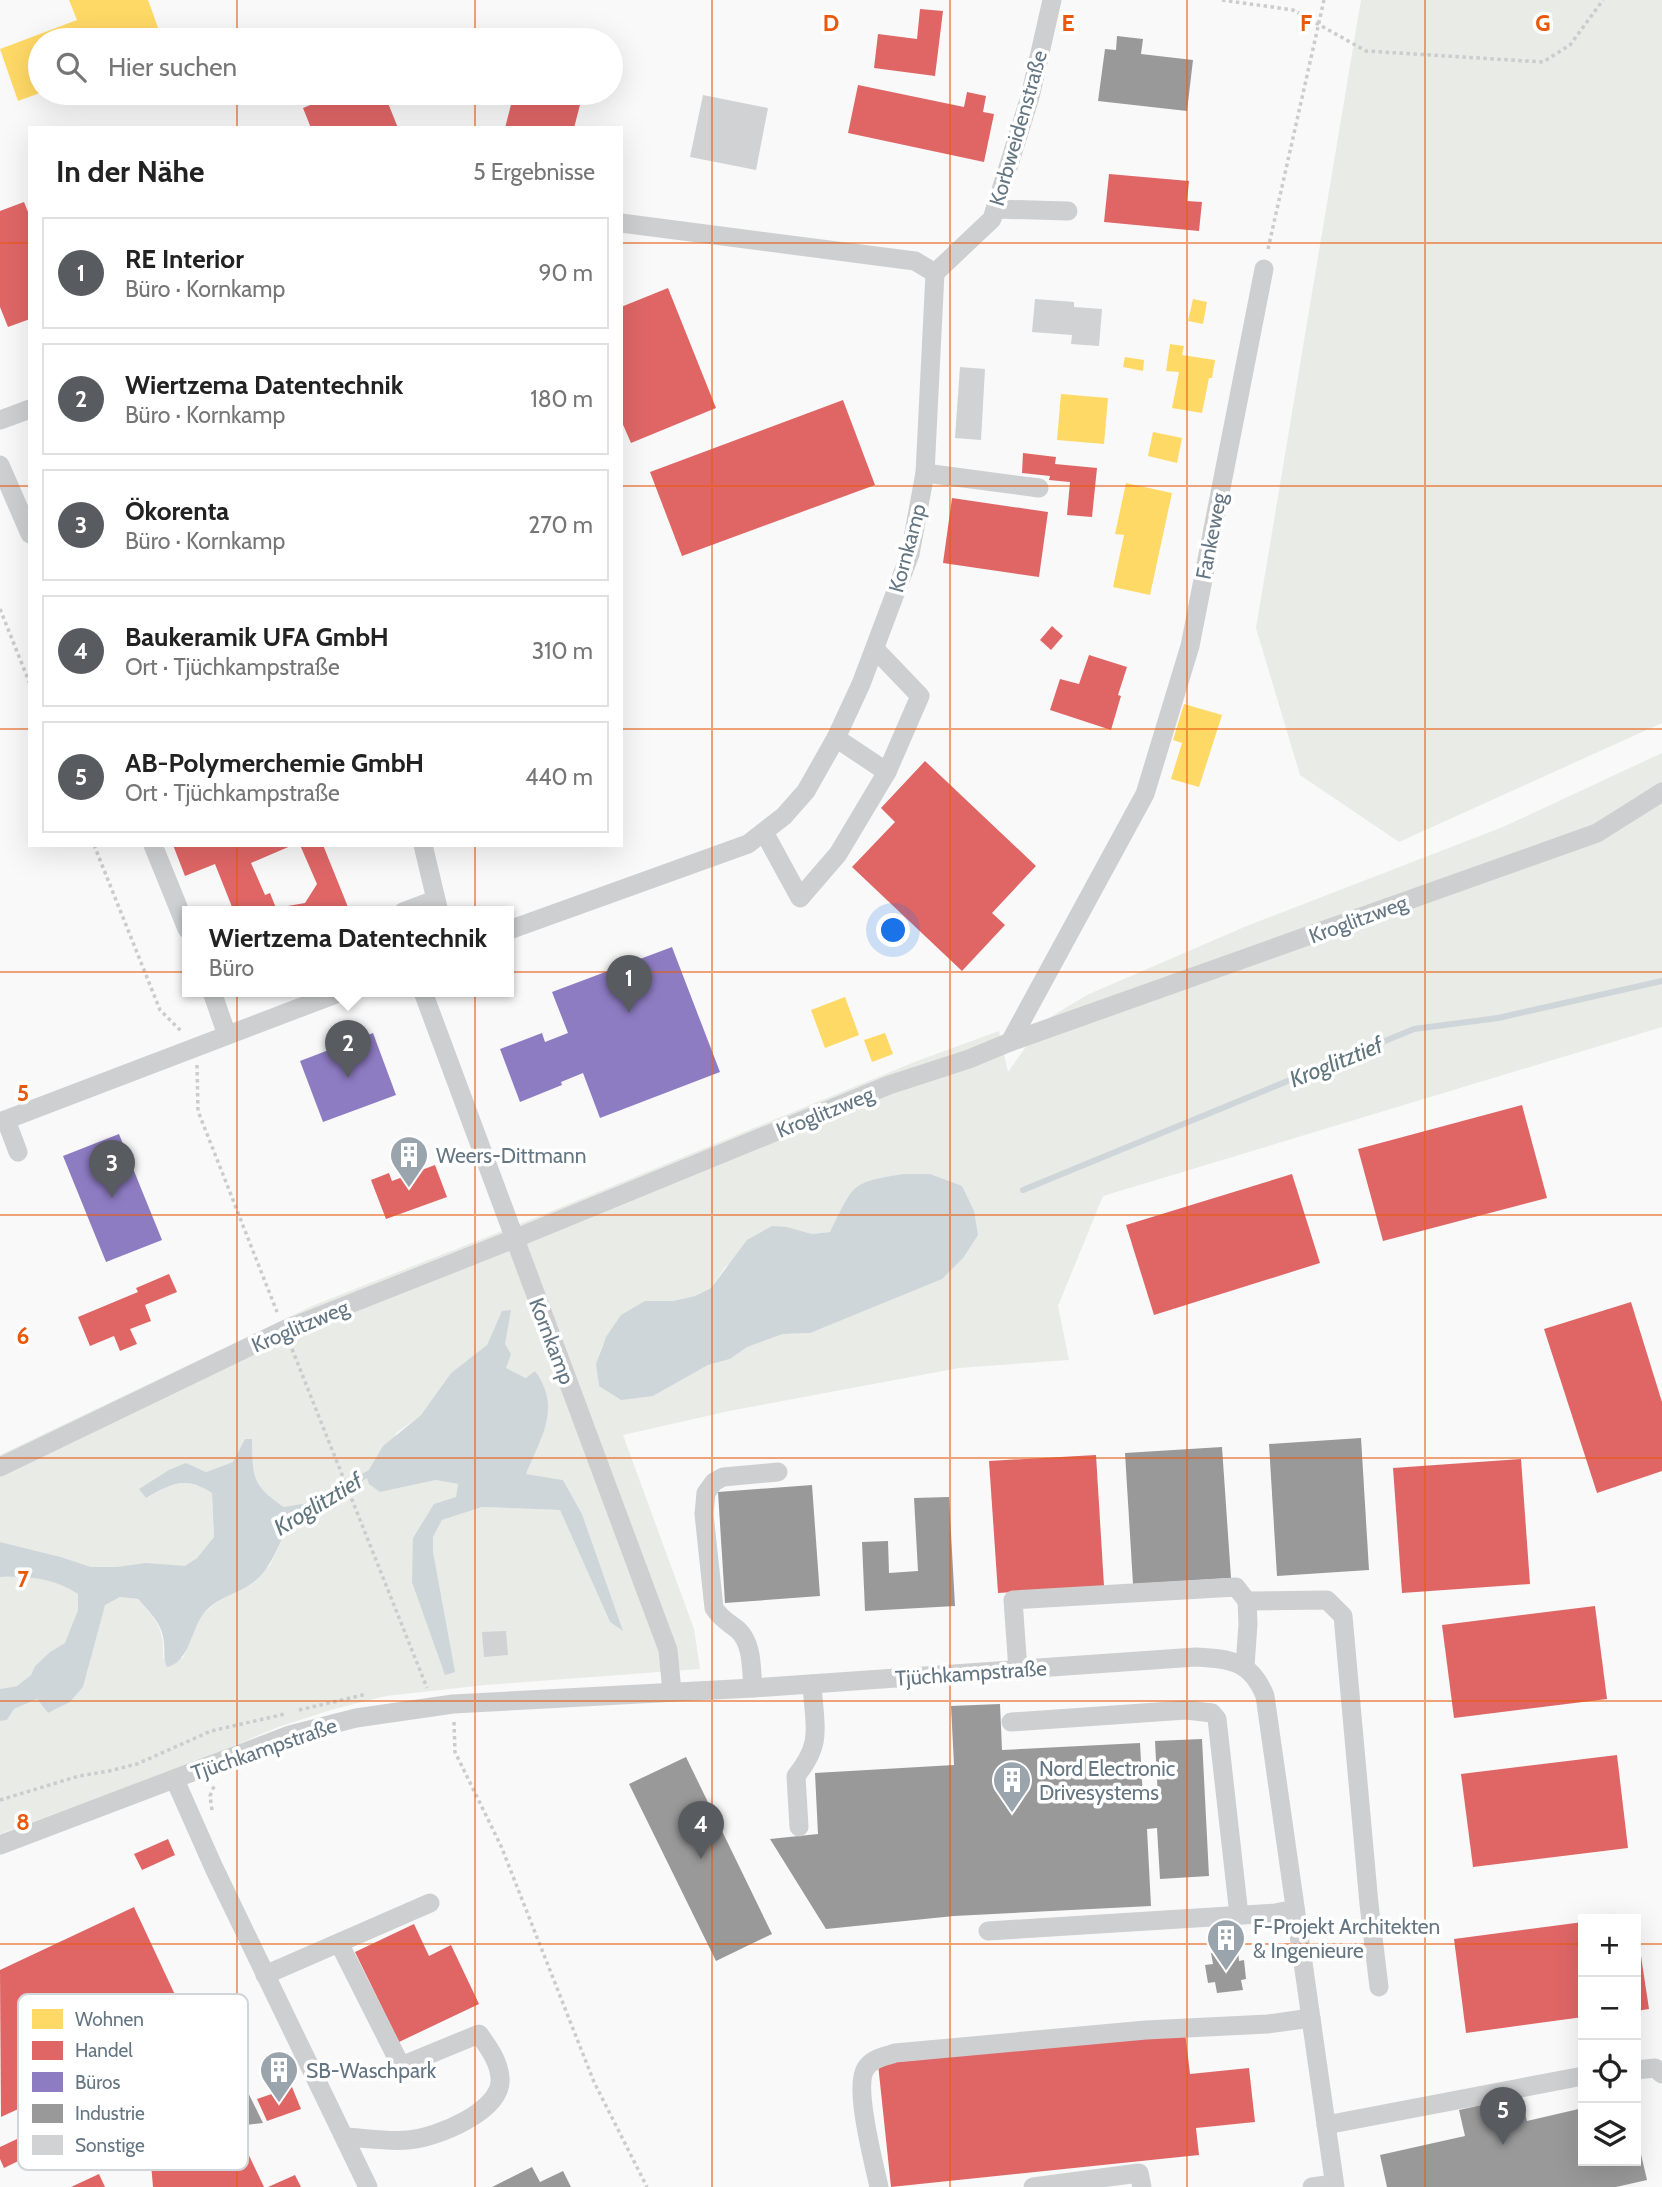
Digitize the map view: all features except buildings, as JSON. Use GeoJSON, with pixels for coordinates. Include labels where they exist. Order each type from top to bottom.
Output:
{"type":"FeatureCollection","features":[{"type":"Feature","properties":{"kind":"street","name":"Korbweidenstraße"},"geometry":{"type":"LineString","coordinates":[[935,274],[992,219],[1030,97],[1052,0]]}},
{"type":"Feature","properties":{"kind":"street"},"geometry":{"type":"LineString","coordinates":[[995,208],[1068,211]]}},
{"type":"Feature","properties":{"kind":"street"},"geometry":{"type":"LineString","coordinates":[[623,223],[915,261],[935,274]]}},
{"type":"Feature","properties":{"kind":"street","name":"Fankeweg"},"geometry":{"type":"LineString","coordinates":[[1010,1042],[1145,794],[1189,646],[1264,269]]}},
{"type":"Feature","properties":{"kind":"street","name":"Kornkamp"},"geometry":{"type":"LineString","coordinates":[[514,928],[748,844],[784,816],[806,791],[836,738],[875,649],[910,554],[925,473],[935,274]]}},
{"type":"Feature","properties":{"kind":"street"},"geometry":{"type":"LineString","coordinates":[[0,420],[28,410]]}},
{"type":"Feature","properties":{"kind":"street"},"geometry":{"type":"LineString","coordinates":[[0,465],[28,529]]}},
{"type":"Feature","properties":{"kind":"street"},"geometry":{"type":"LineString","coordinates":[[925,473],[1039,488]]}},
{"type":"Feature","properties":{"kind":"street"},"geometry":{"type":"LineString","coordinates":[[764,832],[800,898],[838,854],[887,772],[920,695],[875,649]]}},
{"type":"Feature","properties":{"kind":"street"},"geometry":{"type":"LineString","coordinates":[[836,738],[887,772]]}},
{"type":"Feature","properties":{"kind":"street","name":"Kroglitzweg"},"geometry":{"type":"LineString","coordinates":[[0,1466],[284,1330],[889,1085],[969,1059],[1010,1042],[1597,833],[1662,792]]}},
{"type":"Feature","properties":{"kind":"street"},"geometry":{"type":"LineString","coordinates":[[154,847],[182,917]]}},
{"type":"Feature","properties":{"kind":"street"},"geometry":{"type":"LineString","coordinates":[[424,847],[437,906]]}},
{"type":"Feature","properties":{"kind":"street"},"geometry":{"type":"LineString","coordinates":[[214,997],[227,1035]]}},
{"type":"Feature","properties":{"kind":"street"},"geometry":{"type":"LineString","coordinates":[[18,1152],[3,1121],[328,997]]}},
{"type":"Feature","properties":{"kind":"street","name":"Kornkamp"},"geometry":{"type":"LineString","coordinates":[[425,997],[668,1650],[672,1692]]}},
{"type":"Feature","properties":{"kind":"street"},"geometry":{"type":"LineString","coordinates":[[753,1688],[748,1644],[739,1631],[722,1620],[714,1608],[704,1514],[706,1493],[714,1482],[723,1477],[778,1472]]}},
{"type":"Feature","properties":{"kind":"street"},"geometry":{"type":"LineString","coordinates":[[1018,1670],[1013,1600],[1236,1587],[1247,1601],[1245,1666],[1258,1678],[1265,1696],[1335,2185],[1312,2187]]}},
{"type":"Feature","properties":{"kind":"street"},"geometry":{"type":"LineString","coordinates":[[1247,1601],[1327,1600],[1343,1616],[1379,1987]]}},
{"type":"Feature","properties":{"kind":"street","name":"Tjüchkampstraße"},"geometry":{"type":"LineString","coordinates":[[0,1845],[290,1735],[356,1718],[415,1709],[1196,1657],[1224,1659],[1245,1666]]}},
{"type":"Feature","properties":{"kind":"street"},"geometry":{"type":"LineString","coordinates":[[799,1826],[796,1776],[808,1761],[816,1744],[812,1684]]}},
{"type":"Feature","properties":{"kind":"street"},"geometry":{"type":"LineString","coordinates":[[1011,1722],[1186,1710],[1212,1713],[1217,1719],[1239,1915]]}},
{"type":"Feature","properties":{"kind":"street","name":"Tjüchkampstraße"},"geometry":{"type":"LineString","coordinates":[[175,1780],[265,1975],[368,2187]]}},
{"type":"Feature","properties":{"kind":"street"},"geometry":{"type":"LineString","coordinates":[[265,1975],[430,1903]]}},
{"type":"Feature","properties":{"kind":"street"},"geometry":{"type":"LineString","coordinates":[[988,1931],[1295,1909]]}},
{"type":"Feature","properties":{"kind":"street"},"geometry":{"type":"LineString","coordinates":[[339,1943],[401,2066],[479,2034],[495,2058],[500,2078],[498,2092],[472,2118],[445,2132],[408,2140],[344,2137]]}},
{"type":"Feature","properties":{"kind":"street"},"geometry":{"type":"LineString","coordinates":[[879,2187],[860,2092],[863,2071],[872,2061],[895,2053],[1146,2030],[1256,2025],[1311,2018]]}},
{"type":"Feature","properties":{"kind":"street"},"geometry":{"type":"LineString","coordinates":[[1641,2069],[1655,2068],[1662,2074]]}},
{"type":"Feature","properties":{"kind":"street"},"geometry":{"type":"LineString","coordinates":[[1326,2125],[1578,2077]]}},
{"type":"Feature","properties":{"kind":"street"},"geometry":{"type":"LineString","coordinates":[[1033,2187],[1139,2173],[1142,2187]]}},
{"type":"Feature","properties":{"kind":"path"},"geometry":{"type":"LineString","coordinates":[[1222,0],[1293,10],[1366,51],[1543,62],[1570,46],[1603,0]]}},
{"type":"Feature","properties":{"kind":"path"},"geometry":{"type":"LineString","coordinates":[[1264,269],[1324,0]]}},
{"type":"Feature","properties":{"kind":"path"},"geometry":{"type":"LineString","coordinates":[[0,609],[28,679]]}},
{"type":"Feature","properties":{"kind":"path"},"geometry":{"type":"LineString","coordinates":[[95,847],[160,1010]]}},
{"type":"Feature","properties":{"kind":"path"},"geometry":{"type":"LineString","coordinates":[[198,1111],[427,1688],[416,1689]]}},
{"type":"Feature","properties":{"kind":"path"},"geometry":{"type":"LineString","coordinates":[[0,1800],[79,1776],[109,1772],[137,1764],[211,1731],[353,1696],[373,1694]]}},
{"type":"Feature","properties":{"kind":"path"},"geometry":{"type":"LineString","coordinates":[[211,1731],[228,1772],[211,1790],[211,1808],[216,1820]]}},
{"type":"Feature","properties":{"kind":"path"},"geometry":{"type":"LineString","coordinates":[[455,1752],[501,1846],[594,2082],[647,2187]]}},
{"type":"Feature","properties":{"kind":"shaded area"},"geometry":{"type":"Polygon","coordinates":[[[1361,0],[1662,0],[1662,723],[1399,842],[1300,775],[1256,628],[1361,0]]]}},
{"type":"Feature","properties":{"kind":"shaded area"},"geometry":{"type":"Polygon","coordinates":[[[1662,753],[1662,1027],[1103,1196],[1058,1306],[1069,1360],[959,1368],[729,1411],[623,1435],[694,1629],[700,1669],[485,1685],[386,1696],[278,1727],[203,1759],[0,1834],[0,1721],[7,1720],[14,1709],[37,1699],[48,1713],[70,1702],[83,1687],[104,1605],[120,1597],[137,1599],[158,1625],[163,1658],[183,1658],[203,1614],[217,1602],[252,1583],[270,1565],[289,1526],[313,1503],[284,1507],[265,1492],[254,1471],[252,1439],[233,1462],[206,1472],[186,1463],[147,1498],[164,1488],[186,1483],[212,1493],[214,1537],[197,1558],[185,1567],[146,1564],[91,1567],[0,1542],[0,1455],[312,1306],[917,1061],[999,1031],[1008,1072],[1044,1021],[1087,995],[1249,925],[1503,827],[1662,753]],[[787,1227],[725,1267],[711,1288],[695,1296],[673,1301],[645,1301],[615,1328],[602,1346],[598,1370],[599,1386],[653,1396],[708,1365],[730,1359],[746,1347],[783,1334],[810,1333],[830,1232],[812,1234],[787,1227]],[[502,1312],[487,1345],[451,1373],[421,1415],[396,1433],[380,1492],[436,1480],[458,1484],[456,1498],[413,1538],[433,1552],[433,1537],[442,1520],[482,1507],[560,1510],[610,1622],[622,1630],[582,1514],[563,1480],[525,1474],[541,1439],[536,1371],[527,1378],[505,1368],[502,1312]]]}},
{"type":"Feature","properties":{"kind":"shaded area"},"geometry":{"type":"Polygon","coordinates":[[[904,1174],[930,1174],[962,1186],[974,1211],[978,1235],[963,1258],[942,1279],[810,1333],[783,1334],[747,1347],[730,1359],[708,1365],[653,1396],[621,1400],[599,1386],[596,1364],[606,1337],[621,1315],[645,1301],[673,1301],[695,1296],[711,1288],[747,1240],[772,1226],[812,1234],[830,1232],[855,1188],[872,1180],[904,1174]]]}},
{"type":"Feature","properties":{"kind":"shaded area"},"geometry":{"type":"Polygon","coordinates":[[[511,1310],[505,1344],[511,1354],[506,1368],[526,1378],[535,1371],[547,1398],[548,1410],[543,1435],[526,1474],[563,1480],[582,1514],[623,1631],[610,1622],[560,1510],[482,1507],[442,1520],[433,1537],[433,1552],[455,1672],[445,1675],[412,1582],[413,1538],[434,1504],[456,1497],[458,1484],[436,1480],[380,1492],[369,1484],[366,1475],[383,1446],[421,1415],[451,1373],[487,1345],[502,1311],[511,1310]]]}},
{"type":"Feature","properties":{"kind":"shaded area"},"geometry":{"type":"Polygon","coordinates":[[[245,1439],[252,1439],[254,1471],[265,1492],[284,1507],[314,1502],[291,1525],[259,1578],[207,1610],[180,1660],[167,1667],[161,1631],[155,1619],[138,1599],[120,1597],[105,1605],[83,1687],[70,1702],[48,1713],[37,1699],[14,1709],[7,1720],[0,1721],[0,1689],[17,1686],[31,1675],[35,1666],[50,1652],[65,1643],[78,1610],[78,1594],[60,1584],[40,1579],[0,1577],[0,1542],[91,1567],[146,1563],[185,1566],[197,1558],[214,1537],[212,1493],[186,1483],[164,1488],[146,1498],[139,1489],[169,1470],[186,1463],[206,1472],[233,1462],[245,1439]]]}},
{"type":"Feature","properties":{"kind":"shaded area"},"geometry":{"type":"Polygon","coordinates":[[[26,1576],[63,1584],[78,1593],[78,1610],[65,1644],[50,1652],[35,1666],[31,1675],[17,1686],[0,1689],[0,1577],[26,1576]]]}},
{"type":"Feature","properties":{"kind":"waterway","name":"Kroglitztief"},"geometry":{"type":"LineString","coordinates":[[1023,1190],[1414,1029],[1498,1018],[1662,981]]}},
{"type":"Feature","properties":{"kind":"waterway","name":"Kroglitztief"},"geometry":{"type":"LineString","coordinates":[[308,1506],[372,1472]]}},
{"type":"Feature","properties":{"kind":"place","name":"RE Interior"},"geometry":{"type":"Point","coordinates":[629,1013]}},
{"type":"Feature","properties":{"kind":"place","name":"Wiertzema Datentechnik"},"geometry":{"type":"Point","coordinates":[348,1078]}},
{"type":"Feature","properties":{"kind":"place","name":"Weers-Dittmann"},"geometry":{"type":"Point","coordinates":[409,1189]}},
{"type":"Feature","properties":{"kind":"place","name":"Ökorenta"},"geometry":{"type":"Point","coordinates":[112,1198]}},
{"type":"Feature","properties":{"kind":"place","name":"Nord Electronic Drivesystems"},"geometry":{"type":"Point","coordinates":[1012,1814]}},
{"type":"Feature","properties":{"kind":"place","name":"Baukeramik UFA GmbH"},"geometry":{"type":"Point","coordinates":[701,1859]}},
{"type":"Feature","properties":{"kind":"place","name":"F-Projekt Architekten & Ingenieure"},"geometry":{"type":"Point","coordinates":[1226,1972]}},
{"type":"Feature","properties":{"kind":"place","name":"SB-Waschpark"},"geometry":{"type":"Point","coordinates":[279,2104]}},
{"type":"Feature","properties":{"kind":"place","name":"AB-Polymerchemie GmbH"},"geometry":{"type":"Point","coordinates":[1503,2145]}}]}
